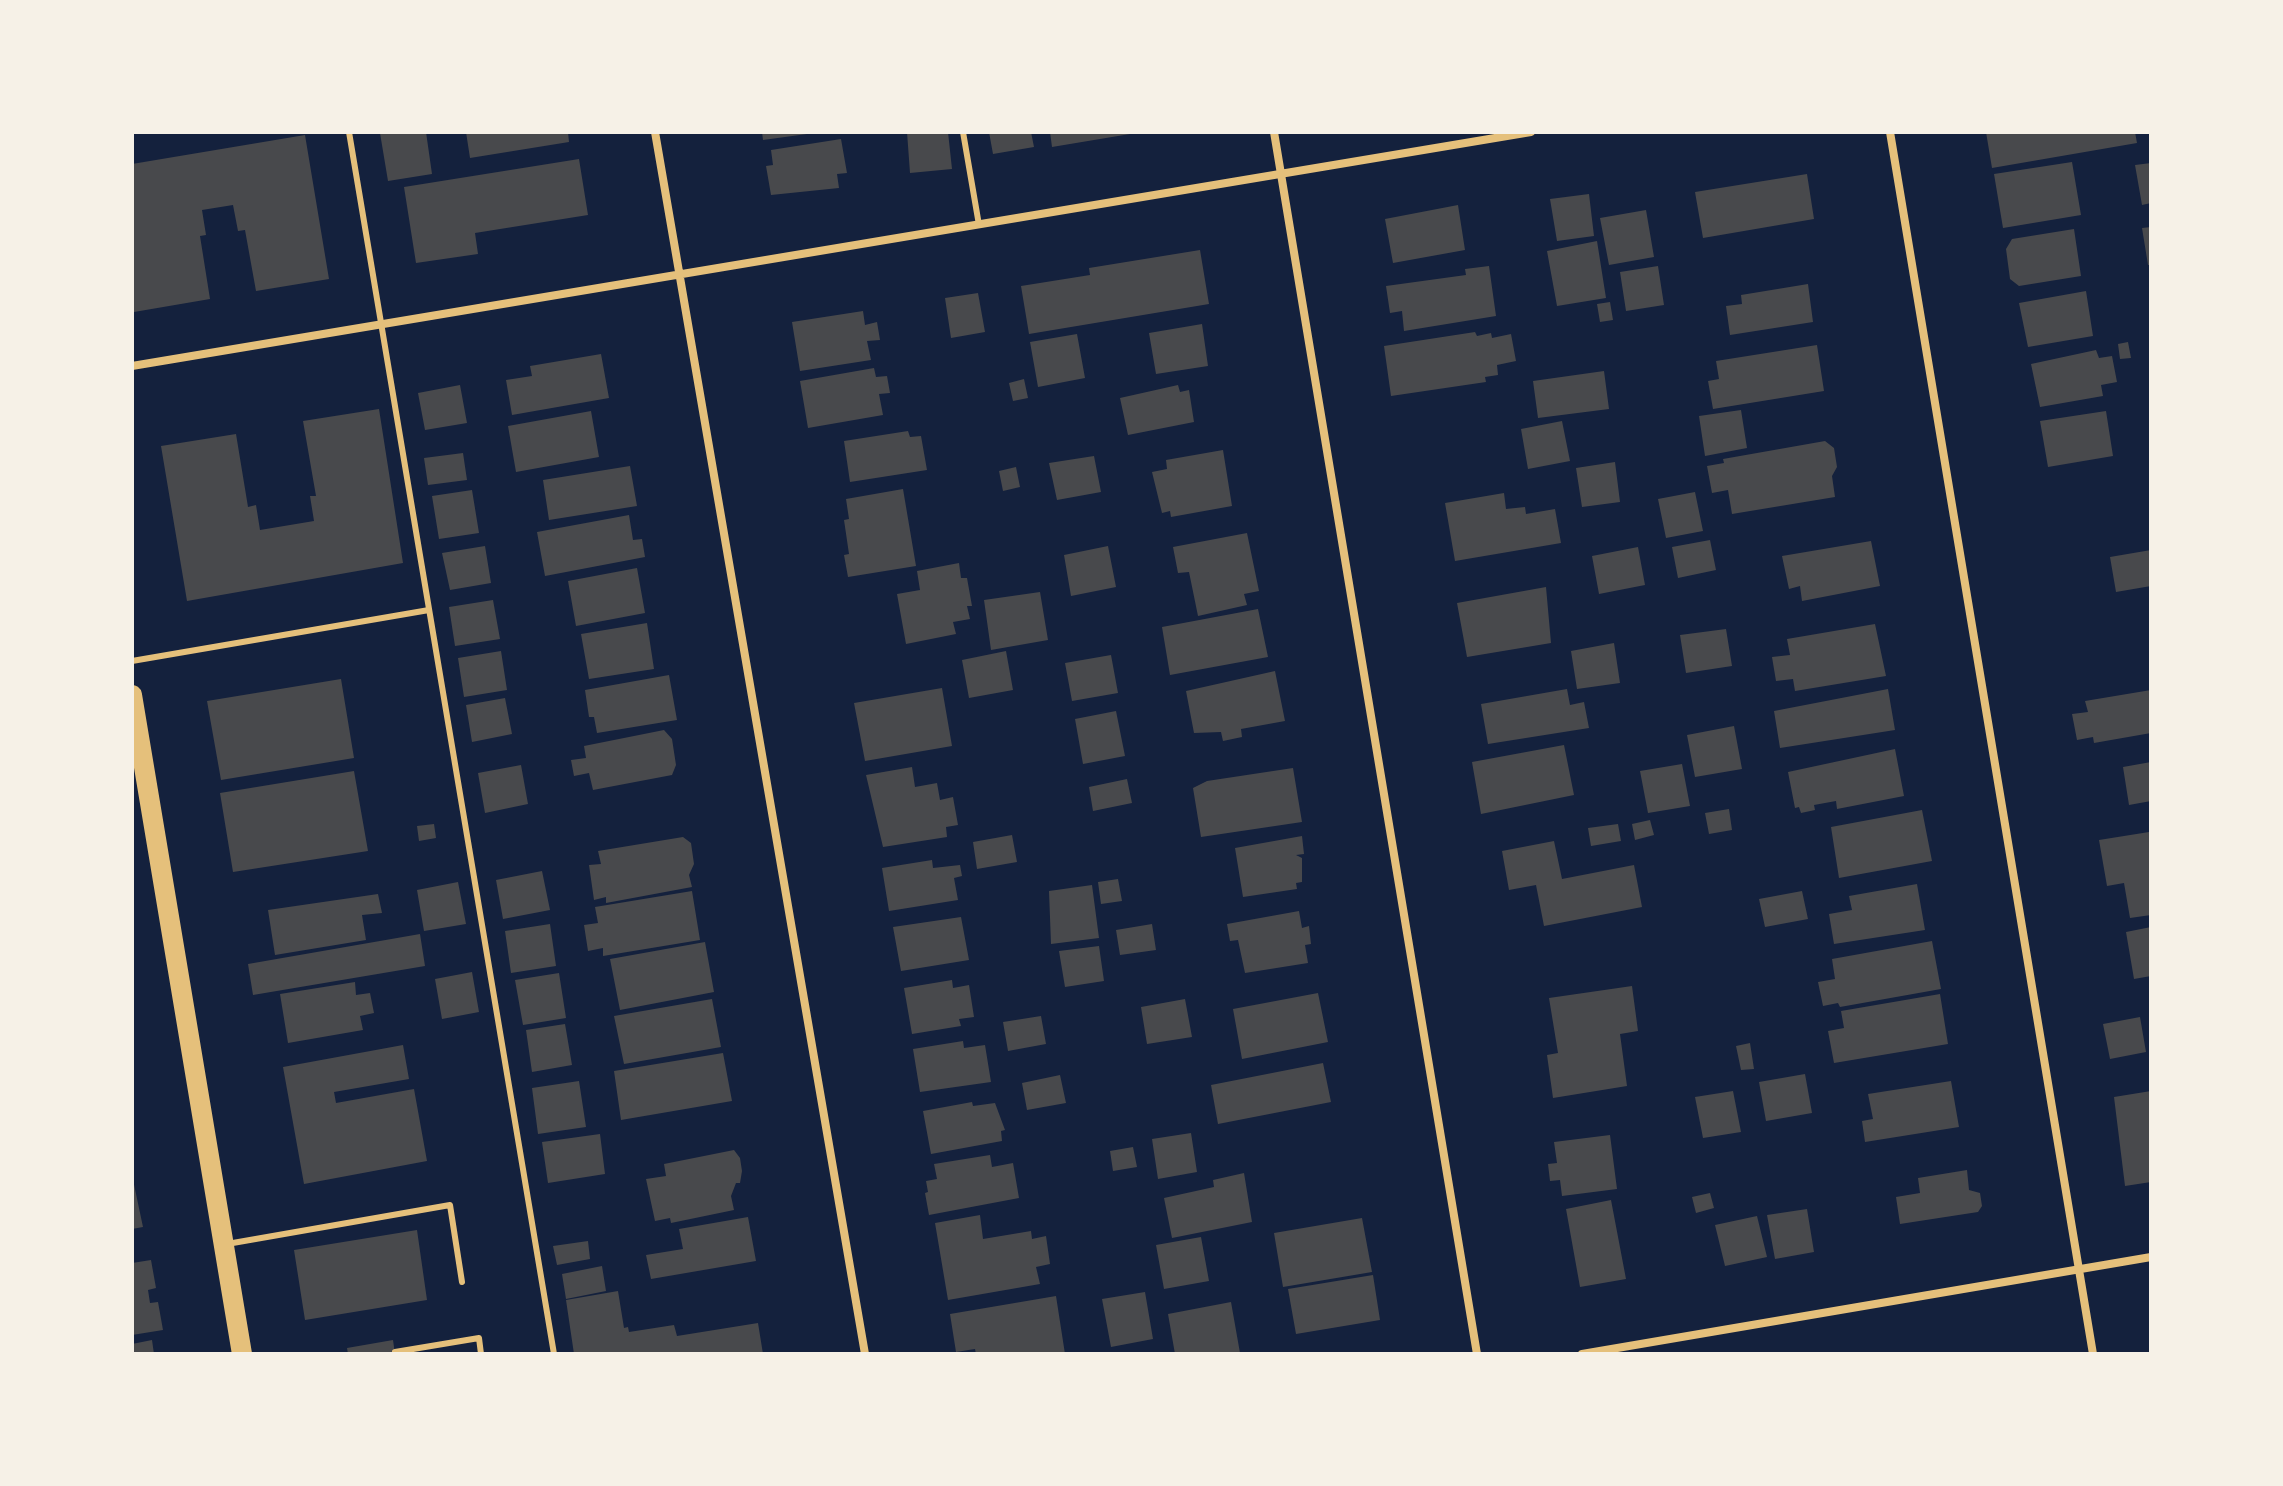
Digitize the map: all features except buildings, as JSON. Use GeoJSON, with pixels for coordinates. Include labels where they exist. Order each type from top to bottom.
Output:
{"type":"FeatureCollection","features":[{"type":"Feature","properties":{"kind":"main road"},"geometry":{"type":"LineString","coordinates":[[132,695],[242,1354]]}},
{"type":"Feature","properties":{"kind":"street"},"geometry":{"type":"LineString","coordinates":[[655,132],[865,1354]]}},
{"type":"Feature","properties":{"kind":"street"},"geometry":{"type":"LineString","coordinates":[[1274,132],[1477,1354]]}},
{"type":"Feature","properties":{"kind":"street"},"geometry":{"type":"LineString","coordinates":[[132,366],[1531,132]]}},
{"type":"Feature","properties":{"kind":"street"},"geometry":{"type":"LineString","coordinates":[[1890,132],[2093,1354]]}},
{"type":"Feature","properties":{"kind":"street"},"geometry":{"type":"LineString","coordinates":[[1582,1354],[2151,1257]]}},
{"type":"Feature","properties":{"kind":"lane"},"geometry":{"type":"LineString","coordinates":[[349,132],[554,1354]]}},
{"type":"Feature","properties":{"kind":"lane"},"geometry":{"type":"LineString","coordinates":[[963,132],[979,225]]}},
{"type":"Feature","properties":{"kind":"lane"},"geometry":{"type":"LineString","coordinates":[[132,661],[429,610]]}},
{"type":"Feature","properties":{"kind":"lane"},"geometry":{"type":"LineString","coordinates":[[224,1245],[450,1205],[462,1282]]}},
{"type":"Feature","properties":{"kind":"lane"},"geometry":{"type":"LineString","coordinates":[[395,1352],[479,1338],[481,1354]]}}]}
